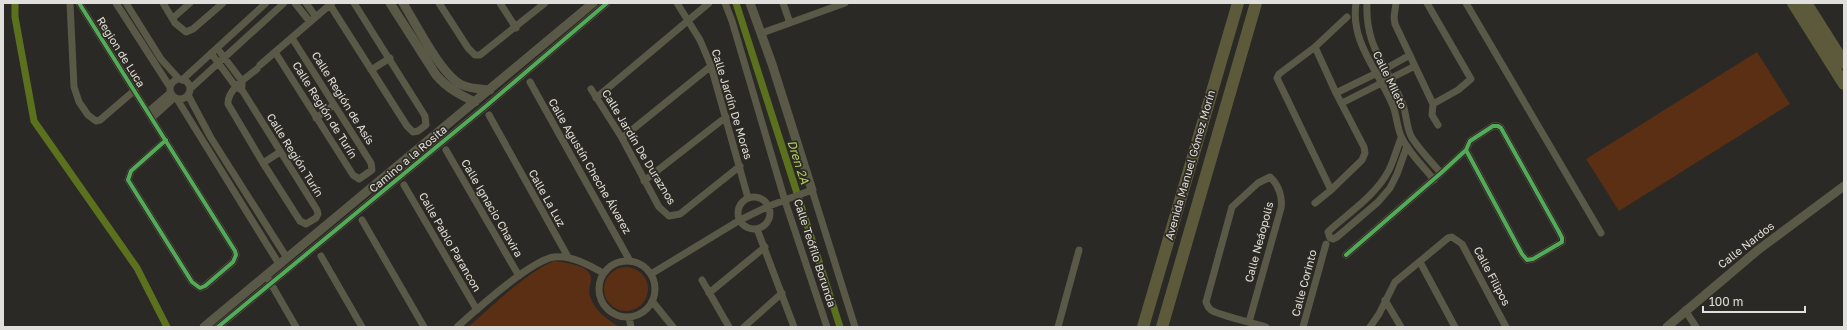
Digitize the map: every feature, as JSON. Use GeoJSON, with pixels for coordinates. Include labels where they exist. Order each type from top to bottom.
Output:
{"type":"FeatureCollection","features":[{"type":"Feature","properties":{"kind":"main road","name":"Avenida Manuel Gómez Morín"},"geometry":{"type":"LineString","coordinates":[[1143,327],[1238,3]]}},
{"type":"Feature","properties":{"kind":"main road","name":"Avenida Manuel Gómez Morín"},"geometry":{"type":"LineString","coordinates":[[1162,327],[1256,3]]}},
{"type":"Feature","properties":{"kind":"main road"},"geometry":{"type":"LineString","coordinates":[[1793,3],[1844,84]]}},
{"type":"Feature","properties":{"kind":"main road"},"geometry":{"type":"LineString","coordinates":[[1806,3],[1844,63]]}},
{"type":"Feature","properties":{"kind":"street","name":"Region de Luca"},"geometry":{"type":"LineString","coordinates":[[70,3],[74,87],[79,102],[88,115],[96,121],[100,120],[135,90]]}},
{"type":"Feature","properties":{"kind":"street","name":"Region de Luca"},"geometry":{"type":"LineString","coordinates":[[79,3],[135,90],[166,140],[236,255],[233,262],[205,286],[200,288],[192,282],[128,180],[131,171],[166,140]]}},
{"type":"Feature","properties":{"kind":"street"},"geometry":{"type":"LineString","coordinates":[[116,3],[279,264]]}},
{"type":"Feature","properties":{"kind":"street"},"geometry":{"type":"LineString","coordinates":[[126,3],[161,59],[180,80],[188,85],[189,92],[211,138],[287,258]]}},
{"type":"Feature","properties":{"kind":"street"},"geometry":{"type":"LineString","coordinates":[[163,3],[182,30],[189,31],[223,3]]}},
{"type":"Feature","properties":{"kind":"street"},"geometry":{"type":"LineString","coordinates":[[173,18],[190,3]]}},
{"type":"Feature","properties":{"kind":"street"},"geometry":{"type":"LineString","coordinates":[[150,115],[173,94],[173,82],[180,80],[266,3]]}},
{"type":"Feature","properties":{"kind":"street"},"geometry":{"type":"LineString","coordinates":[[173,94],[185,98],[189,92],[284,3]]}},
{"type":"Feature","properties":{"kind":"street"},"geometry":{"type":"LineString","coordinates":[[295,3],[310,22]]}},
{"type":"Feature","properties":{"kind":"street"},"geometry":{"type":"LineString","coordinates":[[306,3],[316,17]]}},
{"type":"Feature","properties":{"kind":"street"},"geometry":{"type":"LineString","coordinates":[[239,89],[242,81],[331,4],[410,130],[416,132],[424,127],[427,122],[426,116],[354,3]]}},
{"type":"Feature","properties":{"kind":"street"},"geometry":{"type":"LineString","coordinates":[[390,3],[436,75],[443,83],[455,92],[475,102]]}},
{"type":"Feature","properties":{"kind":"street"},"geometry":{"type":"LineString","coordinates":[[403,3],[441,65],[453,79],[462,85],[471,88],[490,90],[593,3]]}},
{"type":"Feature","properties":{"kind":"street"},"geometry":{"type":"LineString","coordinates":[[439,3],[468,48],[475,55],[483,54],[545,3]]}},
{"type":"Feature","properties":{"kind":"street"},"geometry":{"type":"LineString","coordinates":[[500,3],[516,28]]}},
{"type":"Feature","properties":{"kind":"street","name":"Camino a la Rosita"},"geometry":{"type":"LineString","coordinates":[[218,327],[272,284],[607,3]]}},
{"type":"Feature","properties":{"kind":"street","name":"Calle Jardín De Moras"},"geometry":{"type":"LineString","coordinates":[[676,3],[700,40],[711,66],[748,198]]}},
{"type":"Feature","properties":{"kind":"street"},"geometry":{"type":"LineString","coordinates":[[596,98],[709,3]]}},
{"type":"Feature","properties":{"kind":"street","name":"Calle Teófilo Borunda"},"geometry":{"type":"LineString","coordinates":[[725,3],[732,21],[827,327]]}},
{"type":"Feature","properties":{"kind":"street","name":"Calle Teófilo Borunda"},"geometry":{"type":"LineString","coordinates":[[750,3],[762,33],[809,191]]}},
{"type":"Feature","properties":{"kind":"street"},"geometry":{"type":"LineString","coordinates":[[783,3],[790,23]]}},
{"type":"Feature","properties":{"kind":"street"},"geometry":{"type":"LineString","coordinates":[[762,33],[844,3]]}},
{"type":"Feature","properties":{"kind":"street","name":"Calle Mileto"},"geometry":{"type":"LineString","coordinates":[[1356,3],[1356,25],[1361,44],[1380,84],[1393,106],[1401,138],[1434,180]]}},
{"type":"Feature","properties":{"kind":"street","name":"Calle Mileto"},"geometry":{"type":"LineString","coordinates":[[1367,3],[1366,20],[1370,41],[1404,108],[1409,133],[1441,174]]}},
{"type":"Feature","properties":{"kind":"street"},"geometry":{"type":"LineString","coordinates":[[1396,3],[1395,24],[1433,104],[1432,115],[1438,125]]}},
{"type":"Feature","properties":{"kind":"street"},"geometry":{"type":"LineString","coordinates":[[1427,3],[1471,79],[1458,90],[1433,104]]}},
{"type":"Feature","properties":{"kind":"street"},"geometry":{"type":"LineString","coordinates":[[1466,3],[1601,233]]}},
{"type":"Feature","properties":{"kind":"street"},"geometry":{"type":"LineString","coordinates":[[1331,190],[1277,78],[1278,74],[1315,47],[1347,17]]}},
{"type":"Feature","properties":{"kind":"street","name":"Calle Región de Asís"},"geometry":{"type":"LineString","coordinates":[[292,38],[371,163],[372,170],[362,178],[357,178]]}},
{"type":"Feature","properties":{"kind":"street"},"geometry":{"type":"LineString","coordinates":[[1315,47],[1336,93],[1364,147],[1365,153],[1362,160],[1331,190],[1315,203]]}},
{"type":"Feature","properties":{"kind":"street"},"geometry":{"type":"LineString","coordinates":[[214,50],[222,61],[242,81]]}},
{"type":"Feature","properties":{"kind":"street","name":"Calle Región de Turín"},"geometry":{"type":"LineString","coordinates":[[275,52],[353,175],[357,178]]}},
{"type":"Feature","properties":{"kind":"street"},"geometry":{"type":"LineString","coordinates":[[1336,93],[1410,55]]}},
{"type":"Feature","properties":{"kind":"street"},"geometry":{"type":"LineString","coordinates":[[371,70],[390,58]]}},
{"type":"Feature","properties":{"kind":"street","name":"Calle Región Turín"},"geometry":{"type":"LineString","coordinates":[[222,61],[318,212],[316,218],[308,224],[304,224],[300,221],[230,108],[228,100],[239,89]]}},
{"type":"Feature","properties":{"kind":"street"},"geometry":{"type":"LineString","coordinates":[[622,138],[711,66]]}},
{"type":"Feature","properties":{"kind":"street"},"geometry":{"type":"LineString","coordinates":[[1342,103],[1415,66]]}},
{"type":"Feature","properties":{"kind":"street","name":"Calle Agustín Cheche Álvarez"},"geometry":{"type":"LineString","coordinates":[[530,82],[630,261]]}},
{"type":"Feature","properties":{"kind":"street","name":"Calle Jardín De Duraznos"},"geometry":{"type":"LineString","coordinates":[[591,89],[622,138],[659,207],[669,216],[680,214],[740,166]]}},
{"type":"Feature","properties":{"kind":"street","name":"Camino a la Rosita"},"geometry":{"type":"LineString","coordinates":[[204,327],[490,90]]}},
{"type":"Feature","properties":{"kind":"street"},"geometry":{"type":"LineString","coordinates":[[316,118],[334,105]]}},
{"type":"Feature","properties":{"kind":"street","name":"Calle La Luz"},"geometry":{"type":"LineString","coordinates":[[489,115],[568,257]]}},
{"type":"Feature","properties":{"kind":"street"},"geometry":{"type":"LineString","coordinates":[[644,181],[726,117]]}},
{"type":"Feature","properties":{"kind":"street"},"geometry":{"type":"LineString","coordinates":[[1346,255],[1441,174],[1466,150],[1470,141],[1494,126],[1501,128],[1559,232],[1562,242],[1533,259],[1527,260],[1522,254],[1466,150]]}},
{"type":"Feature","properties":{"kind":"street"},"geometry":{"type":"LineString","coordinates":[[1401,138],[1393,161],[1382,182],[1371,194],[1328,232],[1330,238],[1337,238],[1384,194],[1397,174],[1407,146]]}},
{"type":"Feature","properties":{"kind":"street","name":"Calle Ignacio Chavira"},"geometry":{"type":"LineString","coordinates":[[446,150],[519,276]]}},
{"type":"Feature","properties":{"kind":"street"},"geometry":{"type":"LineString","coordinates":[[263,163],[280,152]]}},
{"type":"Feature","properties":{"kind":"street"},"geometry":{"type":"LineString","coordinates":[[227,180],[235,175]]}},
{"type":"Feature","properties":{"kind":"street","name":"Calle Neáopolis"},"geometry":{"type":"LineString","coordinates":[[1270,176],[1277,185],[1282,198],[1281,208],[1249,322],[1213,311],[1207,306],[1206,298],[1232,208],[1258,183],[1270,176]]}},
{"type":"Feature","properties":{"kind":"street","name":"Calle Pablo Parancon"},"geometry":{"type":"LineString","coordinates":[[404,185],[477,310]]}},
{"type":"Feature","properties":{"kind":"street","name":"Calle Nardos"},"geometry":{"type":"LineString","coordinates":[[1666,327],[1758,250],[1844,186]]}},
{"type":"Feature","properties":{"kind":"street"},"geometry":{"type":"LineString","coordinates":[[651,274],[740,220],[769,206],[809,191],[855,327]]}},
{"type":"Feature","properties":{"kind":"street"},"geometry":{"type":"LineString","coordinates":[[758,197],[763,199],[769,206],[770,218],[767,223],[757,229],[746,227],[740,220],[738,209],[744,200],[748,198],[758,197]]}},
{"type":"Feature","properties":{"kind":"street"},"geometry":{"type":"LineString","coordinates":[[362,220],[424,327]]}},
{"type":"Feature","properties":{"kind":"street"},"geometry":{"type":"LineString","coordinates":[[757,229],[794,327]]}},
{"type":"Feature","properties":{"kind":"street","name":"Calle Filipos"},"geometry":{"type":"LineString","coordinates":[[1420,262],[1448,238],[1455,238],[1462,244],[1506,327]]}},
{"type":"Feature","properties":{"kind":"street","name":"Calle Corinto"},"geometry":{"type":"LineString","coordinates":[[1303,327],[1326,244]]}},
{"type":"Feature","properties":{"kind":"street"},"geometry":{"type":"LineString","coordinates":[[709,293],[765,247]]}},
{"type":"Feature","properties":{"kind":"street"},"geometry":{"type":"LineString","coordinates":[[1058,327],[1079,250]]}},
{"type":"Feature","properties":{"kind":"street"},"geometry":{"type":"LineString","coordinates":[[321,256],[362,327]]}},
{"type":"Feature","properties":{"kind":"street"},"geometry":{"type":"LineString","coordinates":[[457,327],[519,276],[547,258],[568,257],[603,273]]}},
{"type":"Feature","properties":{"kind":"street"},"geometry":{"type":"LineString","coordinates":[[630,261],[642,265],[651,274],[655,287],[652,301],[643,312],[628,317],[620,316],[611,312],[602,303],[598,290],[599,281],[603,273],[616,263],[630,261]]}},
{"type":"Feature","properties":{"kind":"street"},"geometry":{"type":"LineString","coordinates":[[1370,327],[1395,282],[1420,262],[1455,327]]}},
{"type":"Feature","properties":{"kind":"street"},"geometry":{"type":"LineString","coordinates":[[266,275],[296,327]]}},
{"type":"Feature","properties":{"kind":"street"},"geometry":{"type":"LineString","coordinates":[[702,280],[730,327]]}},
{"type":"Feature","properties":{"kind":"street"},"geometry":{"type":"LineString","coordinates":[[744,327],[782,293]]}},
{"type":"Feature","properties":{"kind":"street"},"geometry":{"type":"LineString","coordinates":[[1385,300],[1401,327]]}},
{"type":"Feature","properties":{"kind":"street"},"geometry":{"type":"LineString","coordinates":[[652,301],[673,327]]}},
{"type":"Feature","properties":{"kind":"street"},"geometry":{"type":"LineString","coordinates":[[1685,310],[1696,327]]}},
{"type":"Feature","properties":{"kind":"street"},"geometry":{"type":"LineString","coordinates":[[628,317],[631,327]]}},
{"type":"Feature","properties":{"kind":"street"},"geometry":{"type":"LineString","coordinates":[[1249,322],[1266,327]]}},
{"type":"Feature","properties":{"kind":"shaded area"},"geometry":{"type":"Polygon","coordinates":[[[1757,52],[1790,104],[1619,211],[1586,159],[1757,52]]]}},
{"type":"Feature","properties":{"kind":"shaded area"},"geometry":{"type":"Polygon","coordinates":[[[554,261],[576,265],[590,273],[591,278],[589,292],[592,301],[602,314],[619,327],[468,327],[520,282],[554,261]]]}},
{"type":"Feature","properties":{"kind":"shaded area"},"geometry":{"type":"Polygon","coordinates":[[[622,267],[630,267],[635,268],[642,273],[647,280],[647,298],[642,305],[635,310],[622,311],[614,308],[607,301],[604,293],[604,285],[607,277],[614,270],[622,267]]]}},
{"type":"Feature","properties":{"kind":"waterway"},"geometry":{"type":"LineString","coordinates":[[15,3],[15,17],[34,121],[137,268],[167,327]]}},
{"type":"Feature","properties":{"kind":"waterway","name":"Dren 2A"},"geometry":{"type":"LineString","coordinates":[[736,3],[840,327]]}},
{"type":"Feature","properties":{"kind":"cycle path"},"geometry":{"type":"LineString","coordinates":[[79,3],[235,251],[236,255],[233,262],[205,286],[200,288],[192,282],[128,180],[131,171],[166,140]]}},
{"type":"Feature","properties":{"kind":"cycle path"},"geometry":{"type":"LineString","coordinates":[[218,327],[485,107],[607,3]]}},
{"type":"Feature","properties":{"kind":"cycle path"},"geometry":{"type":"LineString","coordinates":[[1346,255],[1441,173],[1466,150],[1470,141],[1493,126],[1498,126],[1501,128],[1559,232],[1562,242],[1533,259],[1527,260],[1522,254],[1466,150]]}}]}
